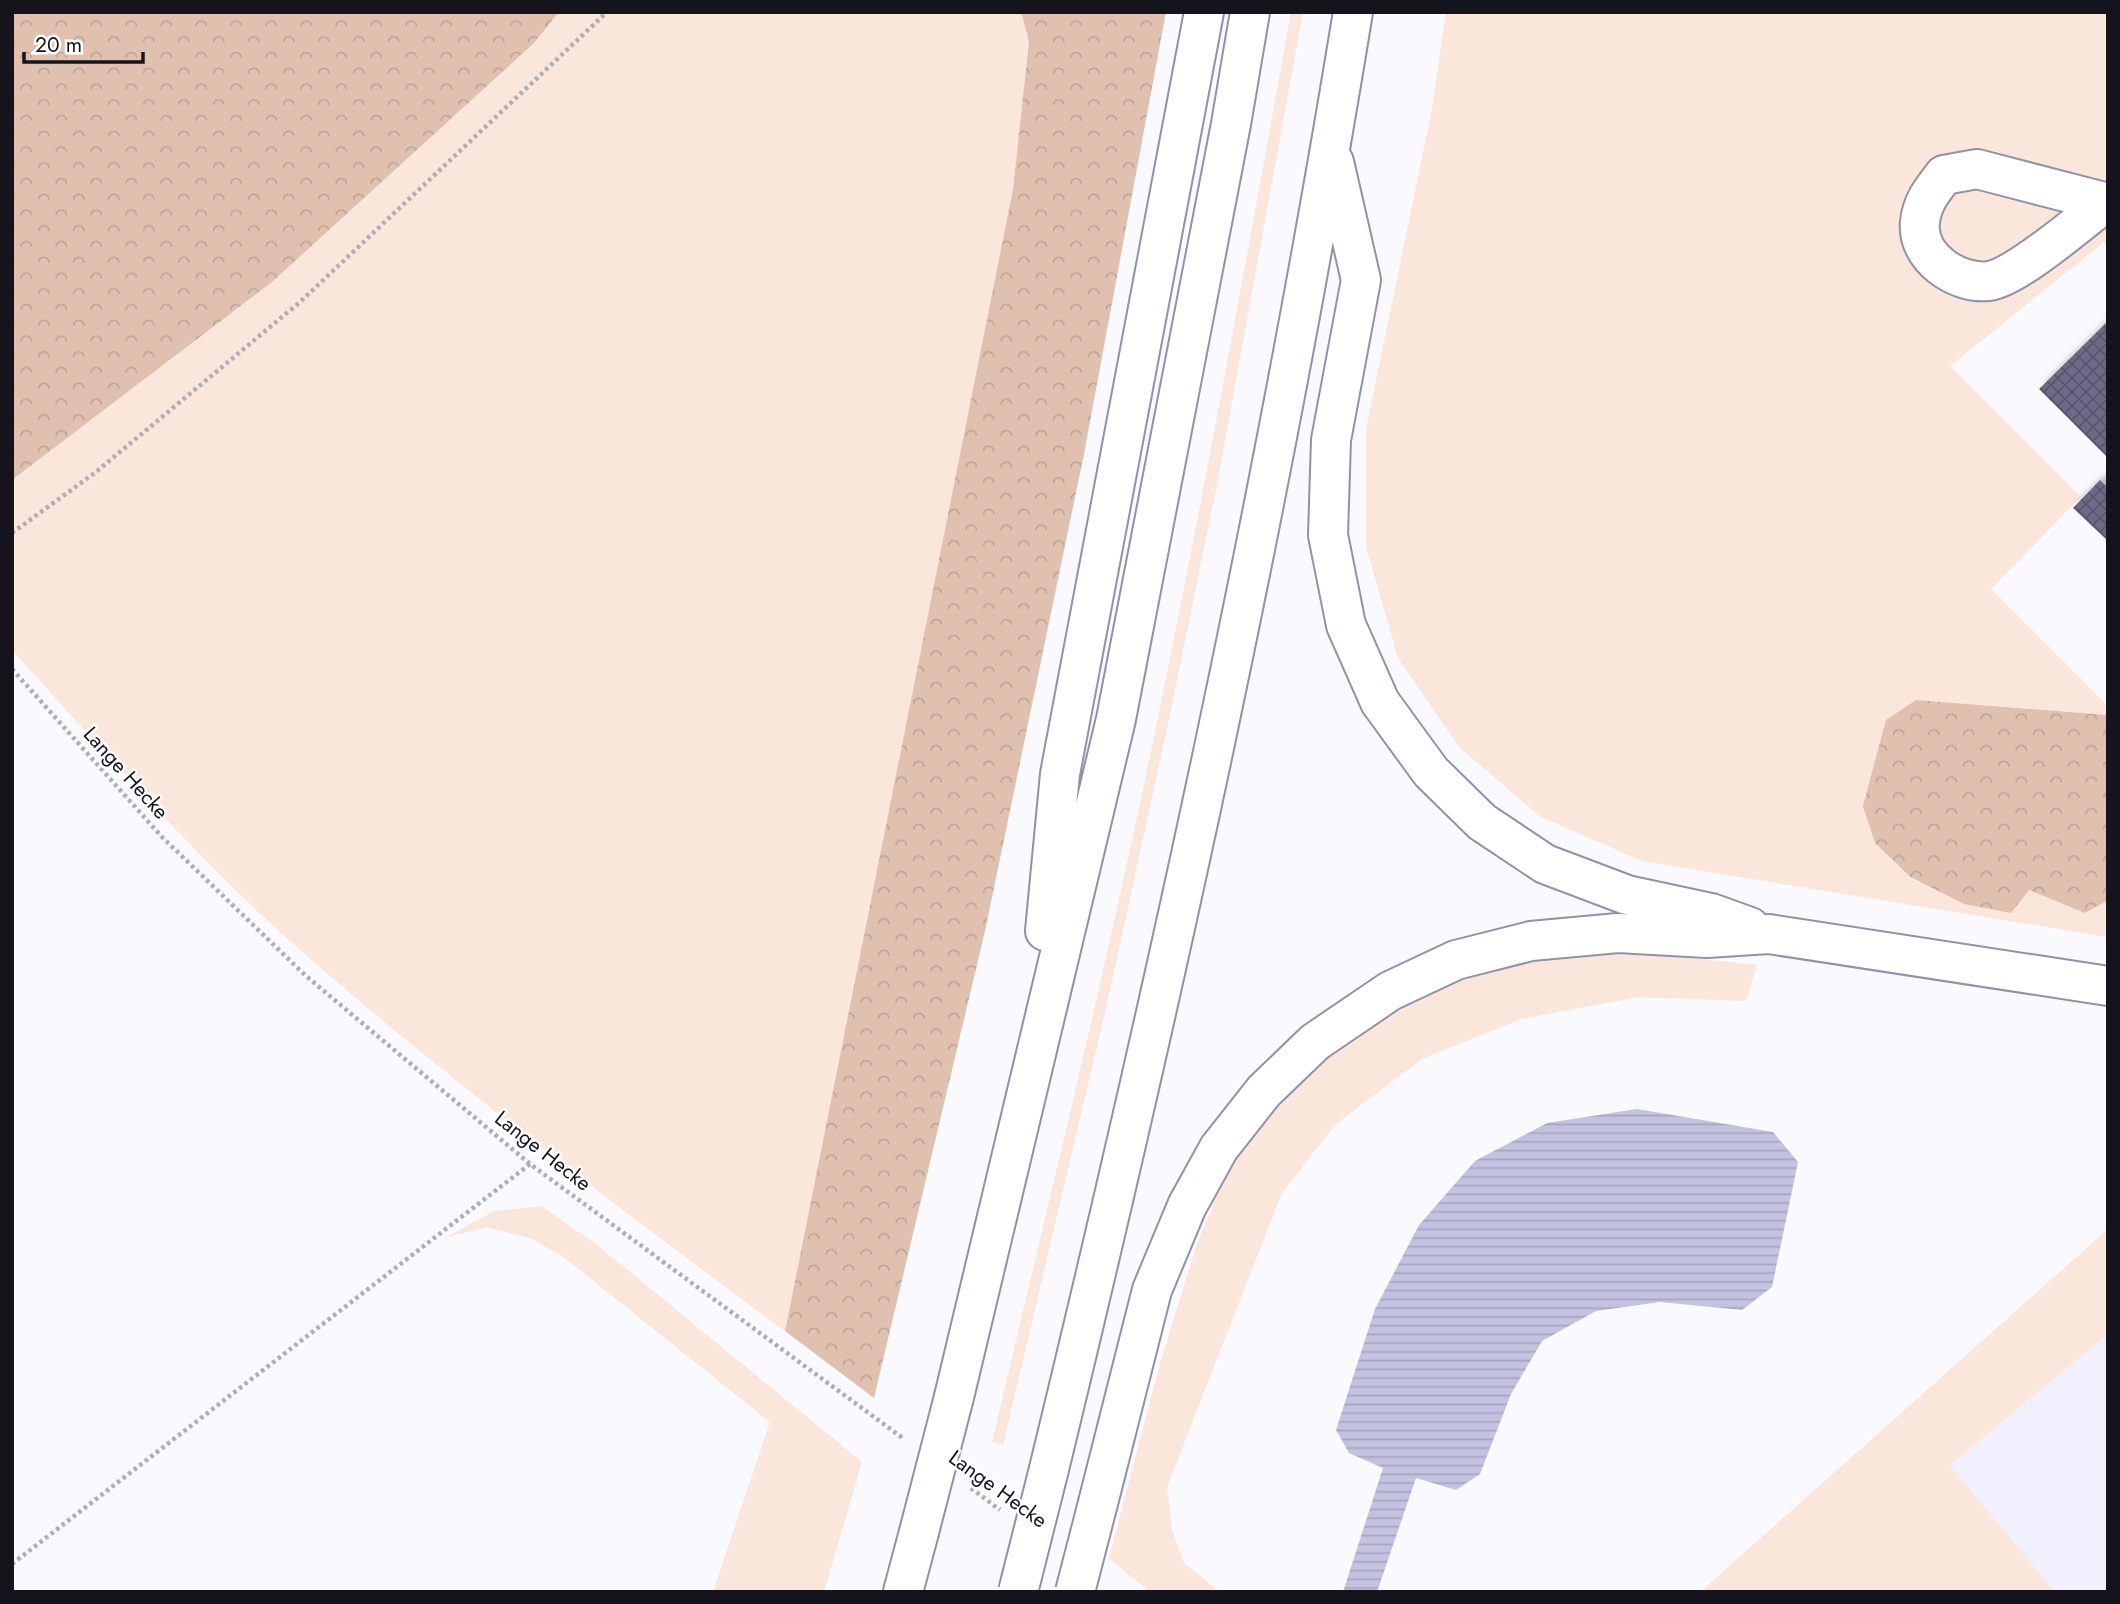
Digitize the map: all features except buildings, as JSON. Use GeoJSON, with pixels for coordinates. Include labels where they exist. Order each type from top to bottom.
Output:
{"type":"FeatureCollection","features":[{"type":"Feature","properties":{"kind":"highway"},"geometry":{"type":"LineString","coordinates":[[1031,1080],[1060,774],[1203,12]]}},
{"type":"Feature","properties":{"kind":"highway"},"geometry":{"type":"LineString","coordinates":[[903,1592],[954,1397],[1116,719],[1231,124],[1250,12]]}},
{"type":"Feature","properties":{"kind":"highway"},"geometry":{"type":"LineString","coordinates":[[1017,1592],[1143,1080],[1216,750],[1331,149],[1353,12]]}},
{"type":"Feature","properties":{"kind":"highway"},"geometry":{"type":"LineString","coordinates":[[1331,149],[1361,280],[1331,440],[1328,535],[1346,625],[1380,702],[1430,772],[1482,822],[1545,864],[1626,895],[1711,913],[1769,934],[2108,986]]}},
{"type":"Feature","properties":{"kind":"highway"},"geometry":{"type":"LineString","coordinates":[[1076,1592],[1153,1290],[1187,1206],[1219,1148],[1264,1091],[1315,1042],[1390,991],[1456,960],[1531,941],[1618,933],[1707,938],[1769,934]]}},
{"type":"Feature","properties":{"kind":"path"},"geometry":{"type":"LineString","coordinates":[[12,533],[96,472],[299,302],[607,12]]}},
{"type":"Feature","properties":{"kind":"path","name":"Lange Hecke"},"geometry":{"type":"LineString","coordinates":[[12,669],[162,837],[306,976],[530,1164],[910,1444]]}},
{"type":"Feature","properties":{"kind":"path"},"geometry":{"type":"LineString","coordinates":[[12,1564],[530,1164]]}},
{"type":"Feature","properties":{"kind":"path","name":"Lange Hecke"},"geometry":{"type":"LineString","coordinates":[[966,1485],[1011,1518]]}},
{"type":"Feature","properties":{"kind":"shaded area"},"geometry":{"type":"Polygon","coordinates":[[[559,12],[1021,12],[1029,41],[1013,189],[785,1331],[482,1101],[306,955],[191,845],[12,650],[12,480],[272,282],[534,43],[559,12]]]}},
{"type":"Feature","properties":{"kind":"shaded area"},"geometry":{"type":"Polygon","coordinates":[[[1291,12],[1303,12],[1217,485],[1107,1004],[1003,1445],[992,1442],[1097,996],[1156,727],[1209,459],[1291,12]]]}},
{"type":"Feature","properties":{"kind":"shaded area"},"geometry":{"type":"Polygon","coordinates":[[[1446,12],[2108,12],[2108,243],[2103,243],[1950,366],[2081,497],[1991,589],[2108,706],[2108,715],[1916,700],[1875,843],[1910,878],[1964,904],[2029,890],[2085,913],[2108,900],[2108,937],[1642,861],[1541,817],[1459,747],[1398,658],[1366,547],[1366,429],[1432,109],[1446,12]]]}},
{"type":"Feature","properties":{"kind":"shaded area"},"geometry":{"type":"Polygon","coordinates":[[[1638,952],[1757,965],[1746,1001],[1639,997],[1521,1019],[1422,1059],[1336,1124],[1282,1193],[1167,1487],[1172,1530],[1184,1563],[1220,1592],[1150,1592],[1109,1558],[1159,1367],[1196,1247],[1240,1138],[1314,1062],[1386,1011],[1454,982],[1539,960],[1638,952]]]}},
{"type":"Feature","properties":{"kind":"shaded area"},"geometry":{"type":"Polygon","coordinates":[[[541,1206],[596,1244],[862,1462],[824,1592],[713,1592],[770,1422],[562,1256],[530,1238],[486,1227],[445,1238],[494,1211],[541,1206]]]}},
{"type":"Feature","properties":{"kind":"shaded area"},"geometry":{"type":"Polygon","coordinates":[[[2108,1229],[2108,1334],[1950,1465],[2055,1592],[1700,1592],[2108,1229]]]}},
{"type":"Feature","properties":{"kind":"shaded area"},"geometry":{"type":"Polygon","coordinates":[[[2108,1334],[2108,1592],[2055,1592],[1950,1465],[2108,1334]]]}},
{"type":"Feature","properties":{"kind":"green space"},"geometry":{"type":"Polygon","coordinates":[[[12,12],[559,12],[534,43],[272,282],[12,480],[12,12]]]}},
{"type":"Feature","properties":{"kind":"green space"},"geometry":{"type":"Polygon","coordinates":[[[1021,12],[1166,12],[1084,454],[985,931],[874,1398],[785,1331],[1013,189],[1029,41],[1021,12]]]}},
{"type":"Feature","properties":{"kind":"green space"},"geometry":{"type":"Polygon","coordinates":[[[1916,700],[2108,715],[2108,900],[2085,913],[2029,890],[2011,913],[1964,904],[1910,877],[1875,843],[1863,806],[1886,720],[1916,700]]]}},
{"type":"Feature","properties":{"kind":"water"},"geometry":{"type":"Polygon","coordinates":[[[1637,1109],[1773,1132],[1798,1162],[1772,1287],[1742,1310],[1660,1302],[1596,1311],[1542,1341],[1511,1394],[1480,1474],[1456,1490],[1416,1478],[1377,1592],[1343,1592],[1383,1468],[1349,1453],[1336,1430],[1375,1309],[1419,1225],[1475,1161],[1547,1123],[1637,1109]]]}}]}
